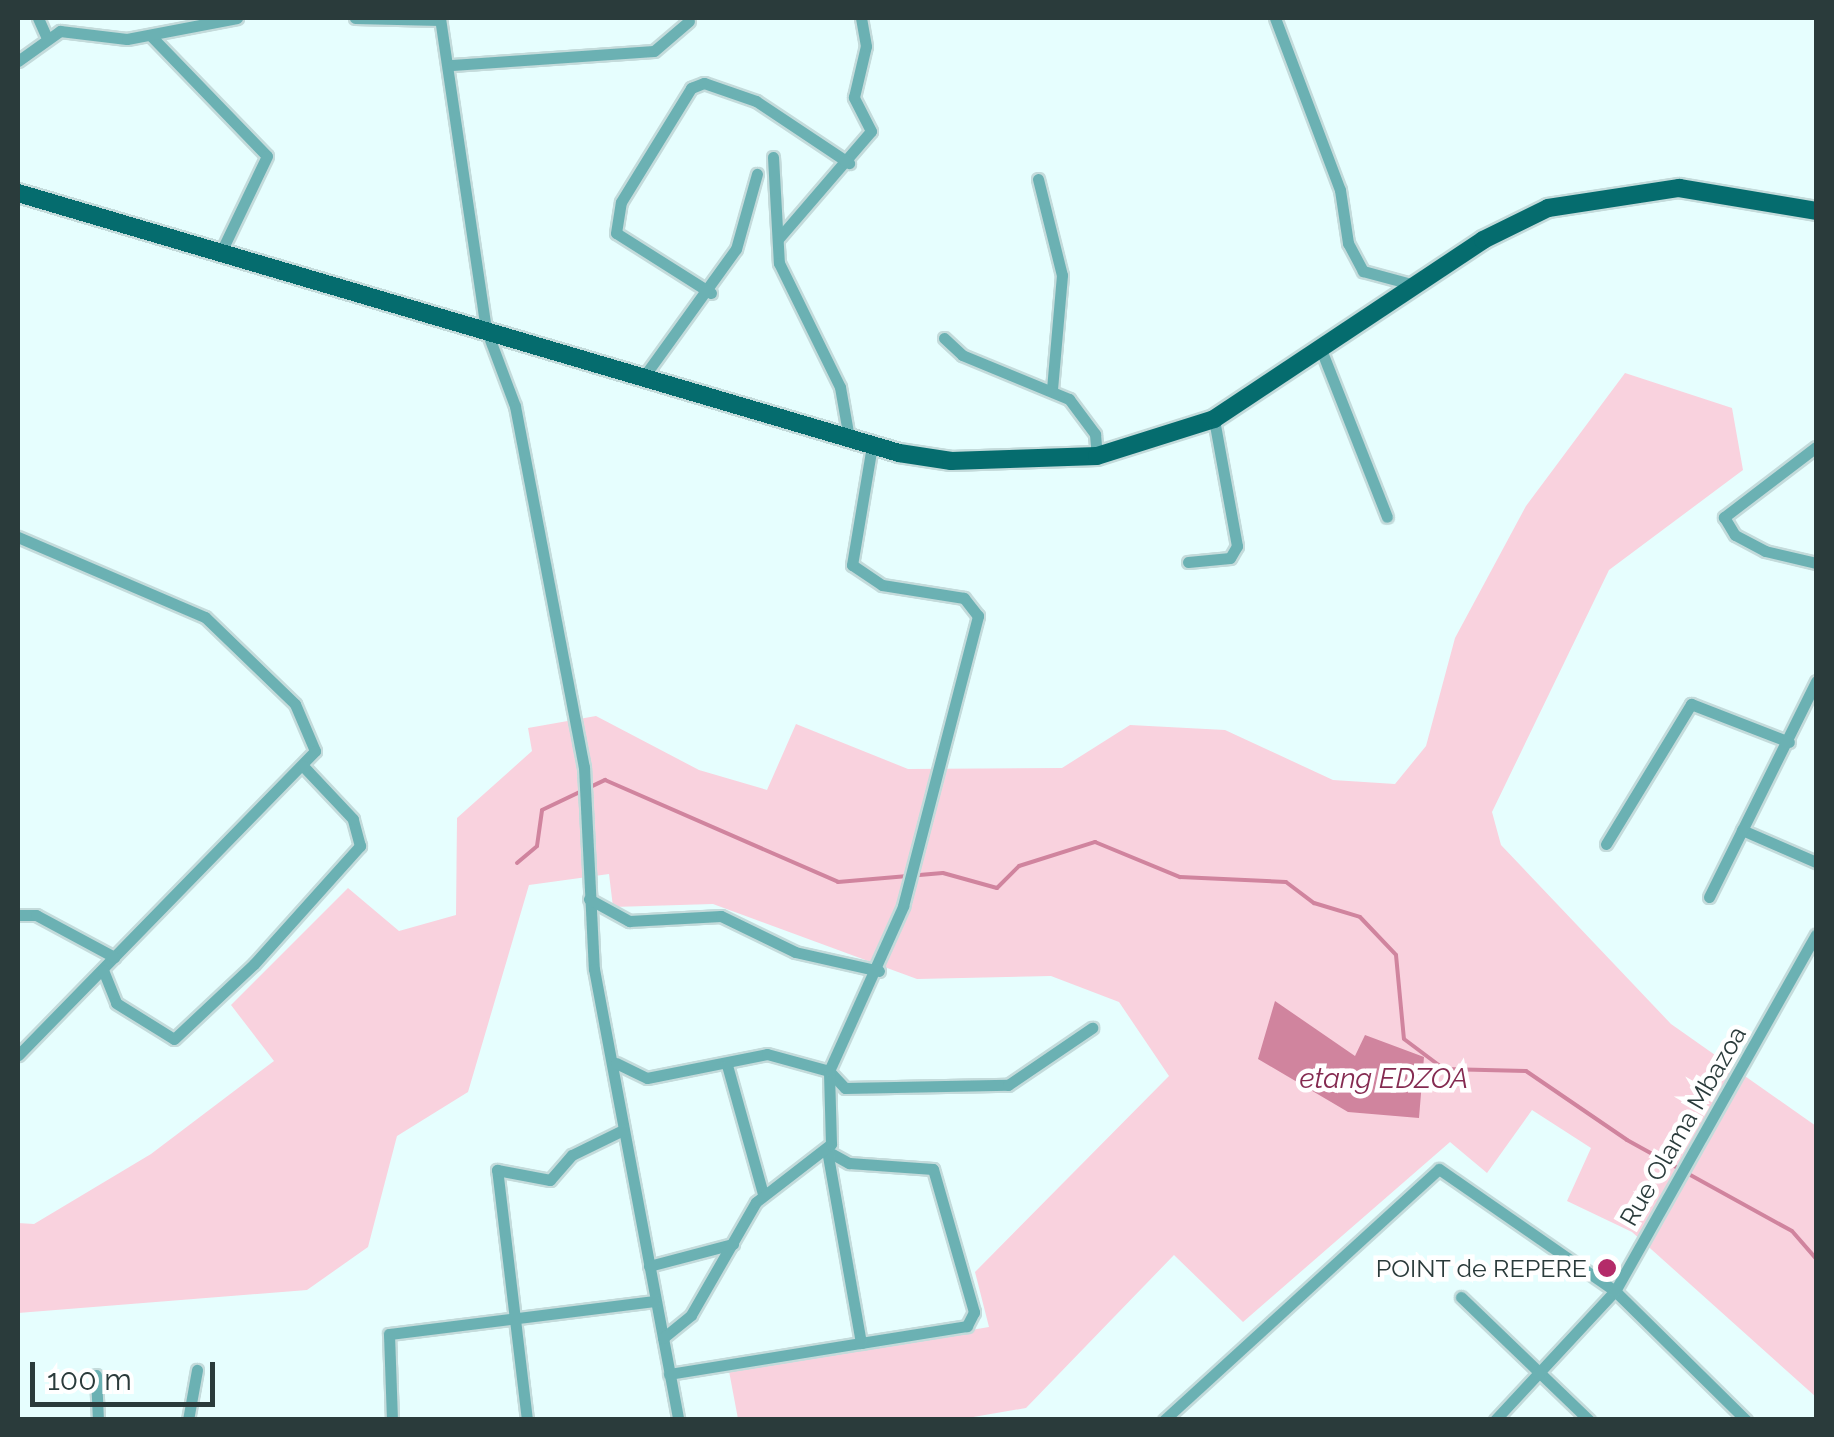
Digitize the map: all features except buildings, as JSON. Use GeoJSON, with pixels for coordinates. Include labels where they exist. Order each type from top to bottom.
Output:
{"type":"FeatureCollection","features":[{"type":"Feature","properties":{"kind":"main road"},"geometry":{"type":"LineString","coordinates":[[18,193],[872,445],[951,460],[1096,456],[1214,419],[1322,352],[1414,285],[1512,223],[1592,196],[1680,188],[1816,211]]}},
{"type":"Feature","properties":{"kind":"street"},"geometry":{"type":"LineString","coordinates":[[38,18],[46,36]]}},
{"type":"Feature","properties":{"kind":"street"},"geometry":{"type":"LineString","coordinates":[[18,61],[46,36],[152,37],[237,18]]}},
{"type":"Feature","properties":{"kind":"street"},"geometry":{"type":"LineString","coordinates":[[355,18],[440,18],[452,65],[486,329],[516,406],[584,767],[589,898],[623,1130],[678,1420]]}},
{"type":"Feature","properties":{"kind":"street"},"geometry":{"type":"LineString","coordinates":[[779,238],[849,163],[871,131],[854,97],[866,46],[862,18]]}},
{"type":"Feature","properties":{"kind":"street"},"geometry":{"type":"LineString","coordinates":[[1275,18],[1340,190],[1348,243],[1363,271],[1414,285]]}},
{"type":"Feature","properties":{"kind":"street"},"geometry":{"type":"LineString","coordinates":[[452,65],[654,51],[690,21]]}},
{"type":"Feature","properties":{"kind":"street"},"geometry":{"type":"LineString","coordinates":[[152,37],[268,156],[221,252]]}},
{"type":"Feature","properties":{"kind":"street"},"geometry":{"type":"LineString","coordinates":[[711,293],[616,233],[621,202],[691,88],[704,83],[756,101],[849,163]]}},
{"type":"Feature","properties":{"kind":"street"},"geometry":{"type":"LineString","coordinates":[[773,157],[779,263],[840,387],[849,438]]}},
{"type":"Feature","properties":{"kind":"street"},"geometry":{"type":"LineString","coordinates":[[645,376],[711,293],[746,225],[758,174]]}},
{"type":"Feature","properties":{"kind":"street"},"geometry":{"type":"LineString","coordinates":[[1038,179],[1062,275],[1052,389]]}},
{"type":"Feature","properties":{"kind":"street"},"geometry":{"type":"LineString","coordinates":[[944,338],[962,355],[1052,389],[1092,428],[1096,456]]}},
{"type":"Feature","properties":{"kind":"street"},"geometry":{"type":"LineString","coordinates":[[1322,352],[1388,516]]}},
{"type":"Feature","properties":{"kind":"street"},"geometry":{"type":"LineString","coordinates":[[1188,562],[1230,558],[1237,546],[1214,419]]}},
{"type":"Feature","properties":{"kind":"street"},"geometry":{"type":"LineString","coordinates":[[861,1343],[827,1151],[829,1071],[879,972],[978,616],[964,598],[882,585],[852,565],[872,445]]}},
{"type":"Feature","properties":{"kind":"street"},"geometry":{"type":"LineString","coordinates":[[1816,447],[1724,517],[1734,535],[1766,551],[1816,563]]}},
{"type":"Feature","properties":{"kind":"street"},"geometry":{"type":"LineString","coordinates":[[18,537],[205,617],[295,704],[315,751],[18,1054]]}},
{"type":"Feature","properties":{"kind":"street"},"geometry":{"type":"LineString","coordinates":[[1709,896],[1789,742],[1816,681]]}},
{"type":"Feature","properties":{"kind":"street"},"geometry":{"type":"LineString","coordinates":[[1606,844],[1691,704],[1789,742]]}},
{"type":"Feature","properties":{"kind":"street"},"geometry":{"type":"LineString","coordinates":[[103,970],[116,1003],[174,1039],[254,964],[360,846],[353,819],[303,766]]}},
{"type":"Feature","properties":{"kind":"street"},"geometry":{"type":"LineString","coordinates":[[1742,830],[1816,862]]}},
{"type":"Feature","properties":{"kind":"street"},"geometry":{"type":"LineString","coordinates":[[589,898],[629,922],[721,916],[796,952],[879,972]]}},
{"type":"Feature","properties":{"kind":"street"},"geometry":{"type":"LineString","coordinates":[[18,914],[36,914],[114,957]]}},
{"type":"Feature","properties":{"kind":"street","name":"Rue Olama Mbazoa"},"geometry":{"type":"LineString","coordinates":[[1495,1420],[1614,1291],[1816,935]]}},
{"type":"Feature","properties":{"kind":"street"},"geometry":{"type":"LineString","coordinates":[[616,1063],[647,1078],[767,1054],[829,1071],[845,1088],[1008,1084],[1092,1028]]}},
{"type":"Feature","properties":{"kind":"street"},"geometry":{"type":"LineString","coordinates":[[727,1065],[763,1194]]}},
{"type":"Feature","properties":{"kind":"street"},"geometry":{"type":"LineString","coordinates":[[527,1420],[497,1170],[550,1180],[572,1156],[623,1130]]}},
{"type":"Feature","properties":{"kind":"street"},"geometry":{"type":"LineString","coordinates":[[663,1338],[691,1315],[763,1194],[827,1151]]}},
{"type":"Feature","properties":{"kind":"street"},"geometry":{"type":"LineString","coordinates":[[669,1374],[966,1326],[974,1312],[934,1169],[849,1163],[827,1151]]}},
{"type":"Feature","properties":{"kind":"street"},"geometry":{"type":"LineString","coordinates":[[1164,1420],[1439,1169],[1614,1291],[1746,1420]]}},
{"type":"Feature","properties":{"kind":"street"},"geometry":{"type":"LineString","coordinates":[[649,1266],[733,1244]]}},
{"type":"Feature","properties":{"kind":"street"},"geometry":{"type":"LineString","coordinates":[[1461,1297],[1589,1420]]}},
{"type":"Feature","properties":{"kind":"street"},"geometry":{"type":"LineString","coordinates":[[392,1420],[389,1334],[654,1301]]}},
{"type":"Feature","properties":{"kind":"street"},"geometry":{"type":"LineString","coordinates":[[188,1420],[197,1370]]}},
{"type":"Feature","properties":{"kind":"street"},"geometry":{"type":"LineString","coordinates":[[96,1375],[98,1420]]}},
{"type":"Feature","properties":{"kind":"shaded area"},"geometry":{"type":"Polygon","coordinates":[[[1625,373],[1732,408],[1743,470],[1609,570],[1492,812],[1501,845],[1671,1024],[1816,1126],[1816,1397],[1632,1232],[1567,1201],[1591,1148],[1532,1110],[1487,1173],[1450,1142],[1243,1322],[1174,1255],[1026,1408],[956,1420],[738,1419],[729,1371],[989,1327],[975,1272],[1169,1076],[1119,1002],[1051,976],[917,979],[713,904],[613,907],[609,874],[529,885],[468,1092],[397,1136],[368,1247],[307,1290],[18,1313],[18,1223],[34,1224],[151,1154],[274,1061],[231,1005],[348,888],[399,931],[456,915],[457,818],[532,751],[528,728],[596,716],[699,770],[767,790],[796,724],[908,769],[1062,768],[1130,725],[1225,730],[1333,780],[1395,784],[1426,746],[1455,638],[1526,506],[1625,373]]]}},
{"type":"Feature","properties":{"kind":"water","name":"etang EDZOA"},"geometry":{"type":"Polygon","coordinates":[[[1275,1001],[1355,1056],[1365,1035],[1424,1057],[1419,1118],[1348,1112],[1258,1059],[1275,1001]]]}},
{"type":"Feature","properties":{"kind":"waterway"},"geometry":{"type":"LineString","coordinates":[[517,863],[537,846],[542,810],[605,780],[838,882],[943,873],[997,888],[1019,866],[1095,842],[1180,877],[1286,882],[1314,903],[1360,917],[1396,955],[1404,1039],[1444,1069],[1526,1071],[1627,1140],[1792,1231],[1816,1259]]}},
{"type":"Feature","properties":{"kind":"place","name":"POINT de REPERE"},"geometry":{"type":"Point","coordinates":[1607,1268]}}]}
